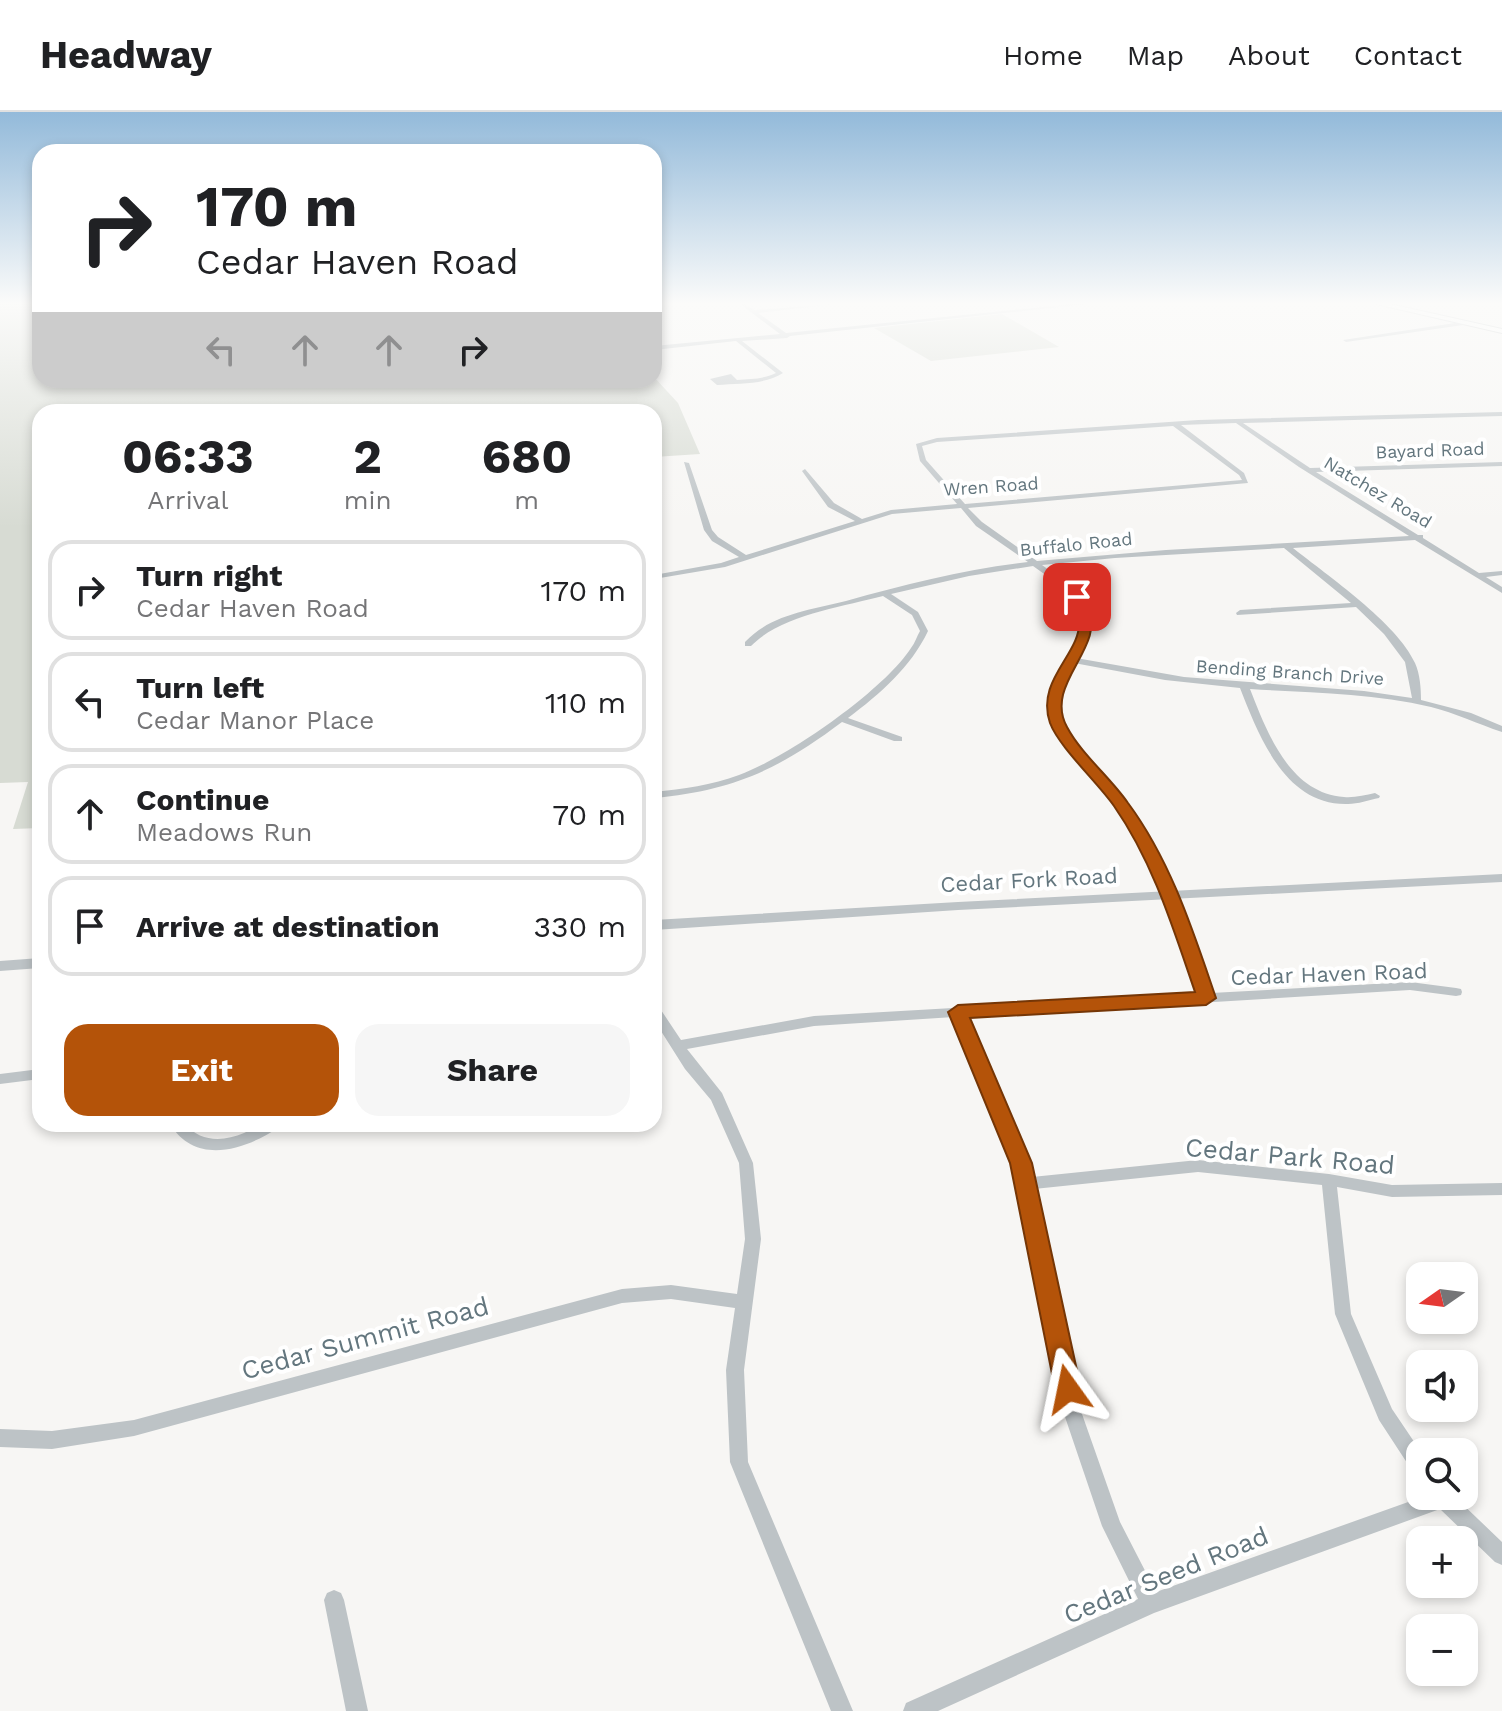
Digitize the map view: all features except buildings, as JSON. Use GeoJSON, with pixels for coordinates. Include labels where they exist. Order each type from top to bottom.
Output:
{"type":"FeatureCollection","features":[{"type":"Feature","properties":{"kind":"street"},"geometry":{"type":"LineString","coordinates":[[735,381],[758,379]]}},
{"type":"Feature","properties":{"kind":"street"},"geometry":{"type":"LineString","coordinates":[[1206,998],[1171,895],[1123,806],[1059,727],[1054,710],[1058,684],[1086,632],[1084,610],[1071,590],[991,534],[960,504],[923,461],[917,448],[920,444],[937,440],[1175,424],[1502,414]]}},
{"type":"Feature","properties":{"kind":"street","name":"Natchez Road"},"geometry":{"type":"LineString","coordinates":[[1237,421],[1502,591]]}},
{"type":"Feature","properties":{"kind":"street","name":"Wren Road"},"geometry":{"type":"LineString","coordinates":[[662,575],[746,558],[859,520],[902,510],[1246,482],[1242,474],[1175,424]]}},
{"type":"Feature","properties":{"kind":"street"},"geometry":{"type":"LineString","coordinates":[[686,463],[708,530],[715,539],[746,558]]}},
{"type":"Feature","properties":{"kind":"street","name":"Bayard Road"},"geometry":{"type":"LineString","coordinates":[[1311,470],[1502,464]]}},
{"type":"Feature","properties":{"kind":"street"},"geometry":{"type":"LineString","coordinates":[[805,471],[831,505],[859,520]]}},
{"type":"Feature","properties":{"kind":"street","name":"Buffalo Road"},"geometry":{"type":"LineString","coordinates":[[748,644],[755,634],[796,618],[955,576],[1035,564],[1206,549],[1420,537]]}},
{"type":"Feature","properties":{"kind":"street"},"geometry":{"type":"LineString","coordinates":[[1286,546],[1401,648],[1410,663],[1417,699]]}},
{"type":"Feature","properties":{"kind":"street"},"geometry":{"type":"LineString","coordinates":[[1479,575],[1502,573]]}},
{"type":"Feature","properties":{"kind":"street"},"geometry":{"type":"LineString","coordinates":[[662,794],[720,784],[757,772],[789,754],[891,678],[923,638],[924,631],[920,619],[884,593]]}},
{"type":"Feature","properties":{"kind":"street"},"geometry":{"type":"LineString","coordinates":[[1240,613],[1355,605]]}},
{"type":"Feature","properties":{"kind":"street","name":"Bending Branch Drive"},"geometry":{"type":"LineString","coordinates":[[1072,660],[1161,677],[1244,686],[1357,691],[1417,699],[1502,729]]}},
{"type":"Feature","properties":{"kind":"street"},"geometry":{"type":"LineString","coordinates":[[1244,686],[1260,728],[1275,754],[1302,788],[1329,801],[1358,802],[1375,796]]}},
{"type":"Feature","properties":{"kind":"street"},"geometry":{"type":"LineString","coordinates":[[839,718],[898,739]]}},
{"type":"Feature","properties":{"kind":"street","name":"Cedar Fork Road"},"geometry":{"type":"LineString","coordinates":[[662,925],[1502,878]]}},
{"type":"Feature","properties":{"kind":"street"},"geometry":{"type":"LineString","coordinates":[[0,966],[32,964]]}},
{"type":"Feature","properties":{"kind":"street","name":"Cedar Haven Road"},"geometry":{"type":"LineString","coordinates":[[677,1046],[814,1021],[1410,986],[1456,992]]}},
{"type":"Feature","properties":{"kind":"street"},"geometry":{"type":"LineString","coordinates":[[958,1012],[1021,1163],[1073,1414],[1112,1526],[1151,1604]]}},
{"type":"Feature","properties":{"kind":"street"},"geometry":{"type":"LineString","coordinates":[[662,1023],[717,1097],[746,1163],[753,1239],[735,1370],[739,1462],[842,1711]]}},
{"type":"Feature","properties":{"kind":"street"},"geometry":{"type":"LineString","coordinates":[[0,1079],[32,1075]]}},
{"type":"Feature","properties":{"kind":"street"},"geometry":{"type":"LineString","coordinates":[[184,1132],[198,1142],[222,1144],[249,1138],[259,1132]]}},
{"type":"Feature","properties":{"kind":"street","name":"Cedar Park Road"},"geometry":{"type":"LineString","coordinates":[[1025,1184],[1198,1166],[1329,1180],[1392,1191],[1502,1189]]}},
{"type":"Feature","properties":{"kind":"street"},"geometry":{"type":"LineString","coordinates":[[1329,1180],[1343,1314],[1385,1414],[1406,1445]]}},
{"type":"Feature","properties":{"kind":"street","name":"Cedar Summit Road"},"geometry":{"type":"LineString","coordinates":[[0,1438],[52,1440],[134,1428],[622,1296],[671,1292],[744,1302]]}},
{"type":"Feature","properties":{"kind":"street","name":"Cedar Seed Road"},"geometry":{"type":"LineString","coordinates":[[914,1711],[1151,1604],[1408,1510]]}},
{"type":"Feature","properties":{"kind":"street"},"geometry":{"type":"LineString","coordinates":[[1454,1510],[1502,1555]]}},
{"type":"Feature","properties":{"kind":"street"},"geometry":{"type":"LineString","coordinates":[[334,1600],[357,1711]]}},
{"type":"Feature","properties":{"kind":"shaded area"},"geometry":{"type":"Polygon","coordinates":[[[0,379],[32,379],[32,388],[662,386],[678,403],[700,454],[662,456],[662,404],[32,404],[32,828],[13,829],[28,782],[0,783],[0,379]]]}},
{"type":"Feature","properties":{"kind":"route"},"geometry":{"type":"LineString","coordinates":[[1068,1389],[1021,1163],[958,1012],[1206,998],[1171,895],[1123,806],[1074,750],[1059,727],[1054,710],[1058,684],[1086,632],[1086,617],[1077,597]]}}]}
